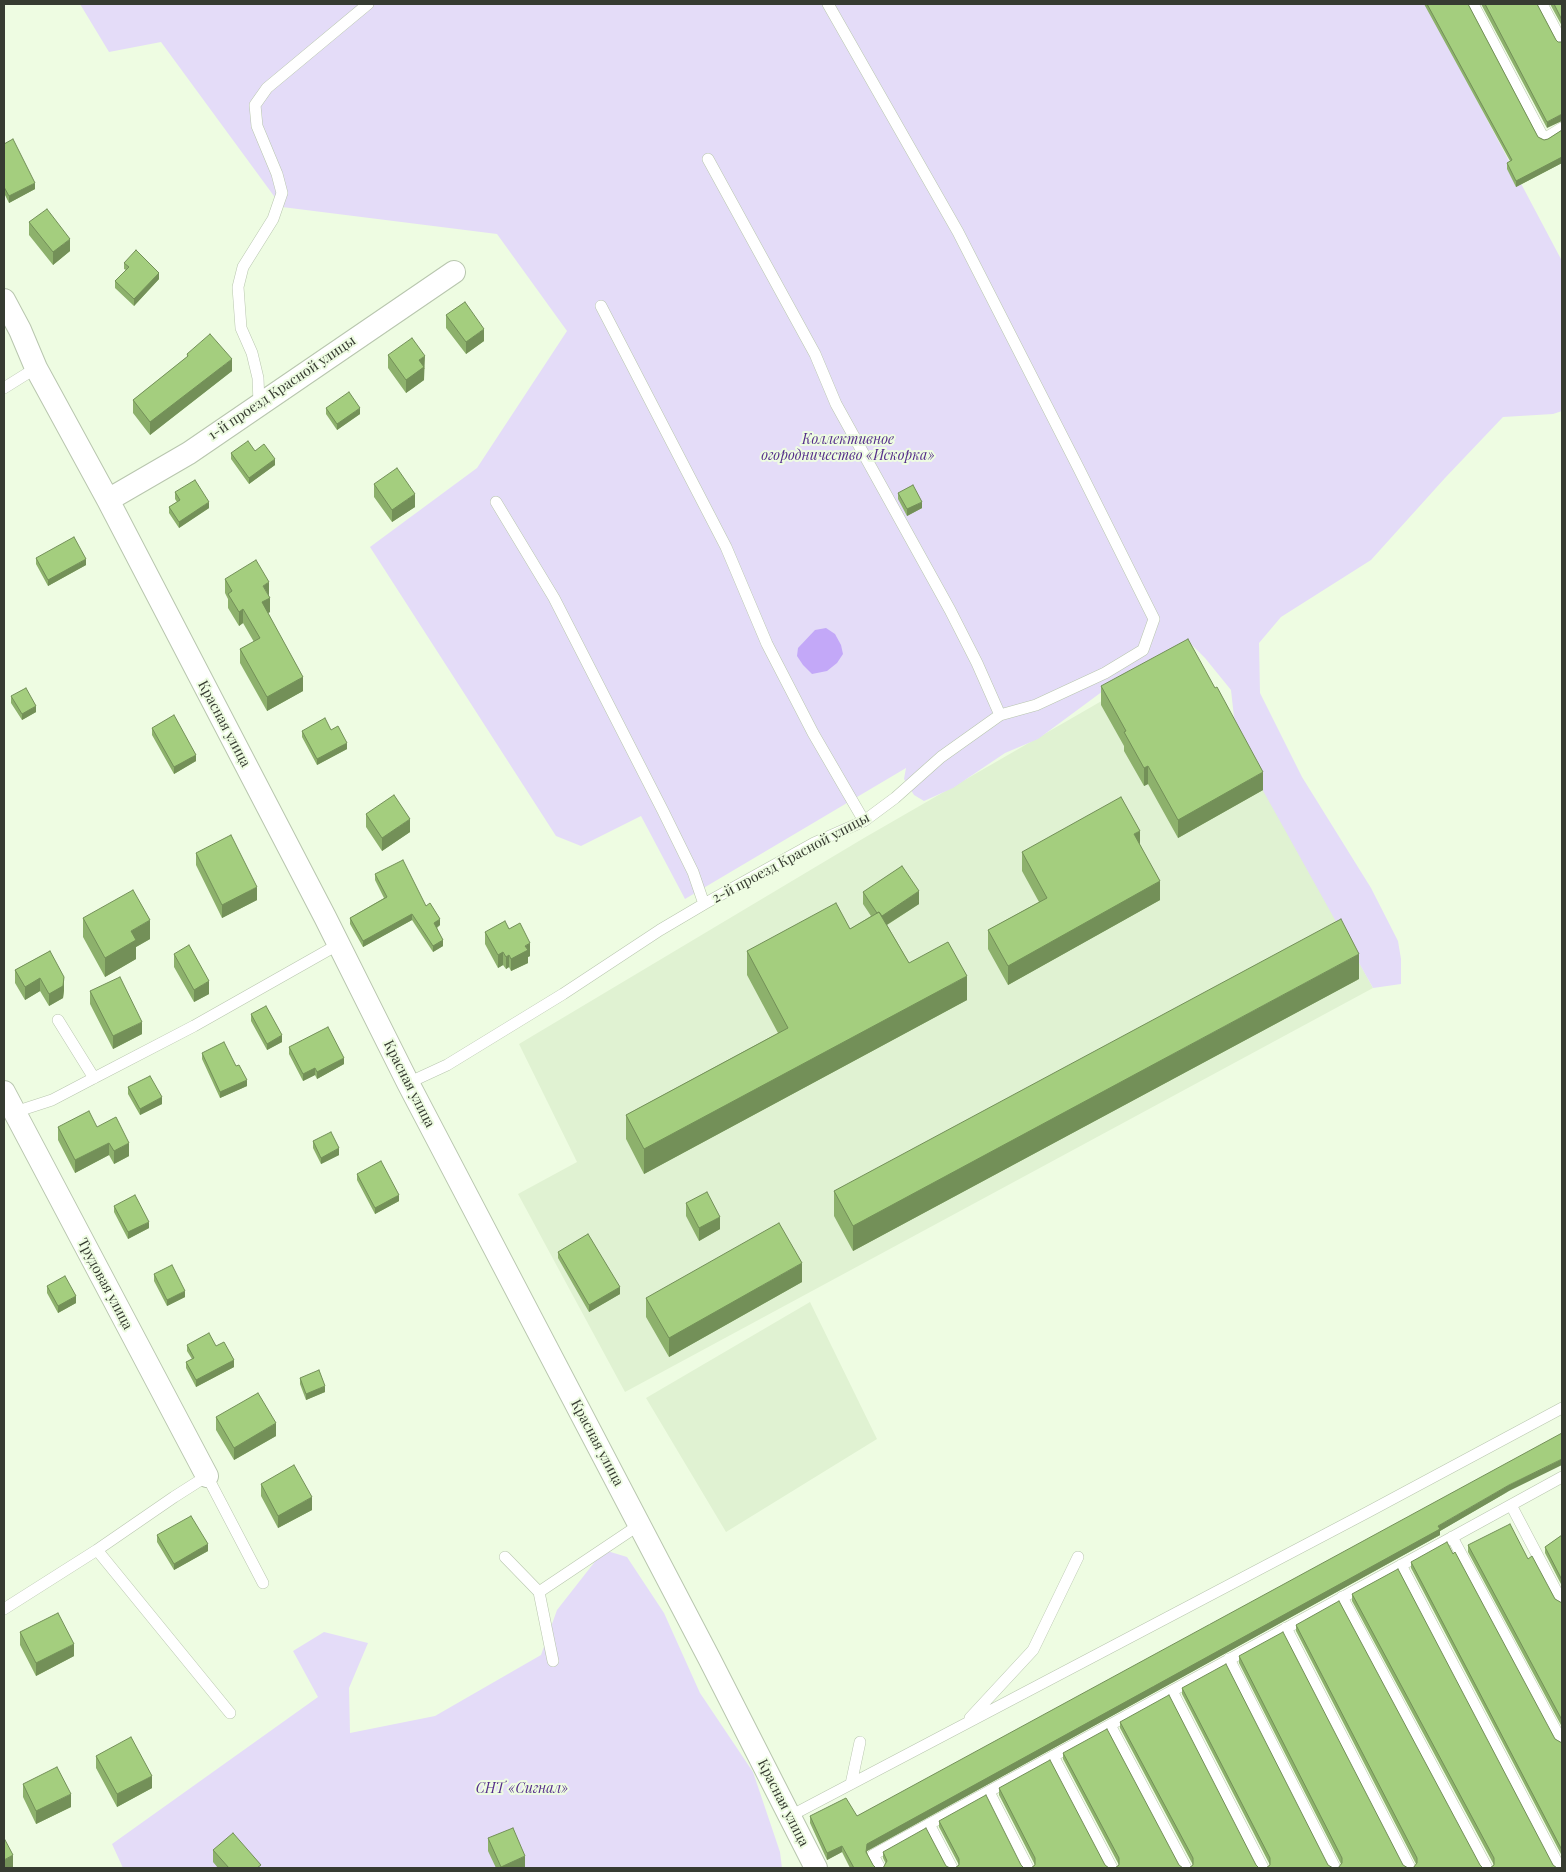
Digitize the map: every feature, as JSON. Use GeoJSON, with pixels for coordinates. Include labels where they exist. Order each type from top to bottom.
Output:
{"type":"FeatureCollection","features":[{"type":"Feature","properties":{"kind":"street","name":"1-й проезд Красной улицы"},"geometry":{"type":"LineString","coordinates":[[108,500],[189,452],[454,272]]}},
{"type":"Feature","properties":{"kind":"street","name":"Красная улица"},"geometry":{"type":"LineString","coordinates":[[4,300],[20,330],[36,368],[108,500],[339,944],[408,1083],[792,1815],[816,1868]]}},
{"type":"Feature","properties":{"kind":"street","name":"Трудовая улица"},"geometry":{"type":"LineString","coordinates":[[4,1092],[9,1113],[207,1476]]}},
{"type":"Feature","properties":{"kind":"lane"},"geometry":{"type":"LineString","coordinates":[[259,403],[258,378],[252,353],[241,328],[238,287],[243,267],[273,219],[282,193],[277,174],[256,126],[255,105],[267,88],[368,4]]}},
{"type":"Feature","properties":{"kind":"lane","name":"2-й проезд Красной улицы"},"geometry":{"type":"LineString","coordinates":[[408,1083],[447,1065],[704,904],[814,843],[864,820],[895,798],[941,757],[1000,715],[1036,705],[1104,673],[1143,650],[1154,619],[958,232],[828,4]]}},
{"type":"Feature","properties":{"kind":"lane"},"geometry":{"type":"LineString","coordinates":[[1474,4],[1544,139],[1562,128]]}},
{"type":"Feature","properties":{"kind":"lane"},"geometry":{"type":"LineString","coordinates":[[1542,4],[1562,42]]}},
{"type":"Feature","properties":{"kind":"lane"},"geometry":{"type":"LineString","coordinates":[[708,159],[815,354],[836,404],[950,610],[977,663],[1000,715]]}},
{"type":"Feature","properties":{"kind":"lane"},"geometry":{"type":"LineString","coordinates":[[601,306],[726,547],[766,644],[813,733],[864,820]]}},
{"type":"Feature","properties":{"kind":"lane"},"geometry":{"type":"LineString","coordinates":[[4,388],[36,368]]}},
{"type":"Feature","properties":{"kind":"lane"},"geometry":{"type":"LineString","coordinates":[[496,502],[554,598],[693,872],[704,904]]}},
{"type":"Feature","properties":{"kind":"lane"},"geometry":{"type":"LineString","coordinates":[[9,1113],[52,1100],[194,1026],[339,944]]}},
{"type":"Feature","properties":{"kind":"lane"},"geometry":{"type":"LineString","coordinates":[[58,1020],[94,1078]]}},
{"type":"Feature","properties":{"kind":"lane"},"geometry":{"type":"LineString","coordinates":[[792,1815],[1562,1408]]}},
{"type":"Feature","properties":{"kind":"lane"},"geometry":{"type":"LineString","coordinates":[[4,1609],[97,1550],[207,1476],[263,1583]]}},
{"type":"Feature","properties":{"kind":"lane"},"geometry":{"type":"LineString","coordinates":[[880,1868],[873,1855],[1562,1477]]}},
{"type":"Feature","properties":{"kind":"lane"},"geometry":{"type":"LineString","coordinates":[[1511,1505],[1562,1602]]}},
{"type":"Feature","properties":{"kind":"lane"},"geometry":{"type":"LineString","coordinates":[[539,1592],[639,1525]]}},
{"type":"Feature","properties":{"kind":"lane"},"geometry":{"type":"LineString","coordinates":[[1452,1537],[1562,1742]]}},
{"type":"Feature","properties":{"kind":"lane"},"geometry":{"type":"LineString","coordinates":[[97,1550],[230,1713]]}},
{"type":"Feature","properties":{"kind":"lane"},"geometry":{"type":"LineString","coordinates":[[505,1557],[539,1592],[553,1661]]}},
{"type":"Feature","properties":{"kind":"lane"},"geometry":{"type":"LineString","coordinates":[[963,1725],[1033,1650],[1078,1558]]}},
{"type":"Feature","properties":{"kind":"lane"},"geometry":{"type":"LineString","coordinates":[[1401,1565],[1560,1868]]}},
{"type":"Feature","properties":{"kind":"lane"},"geometry":{"type":"LineString","coordinates":[[1342,1597],[1487,1868]]}},
{"type":"Feature","properties":{"kind":"lane"},"geometry":{"type":"LineString","coordinates":[[1286,1628],[1410,1868]]}},
{"type":"Feature","properties":{"kind":"lane"},"geometry":{"type":"LineString","coordinates":[[1229,1660],[1335,1868]]}},
{"type":"Feature","properties":{"kind":"lane"},"geometry":{"type":"LineString","coordinates":[[1172,1691],[1263,1868]]}},
{"type":"Feature","properties":{"kind":"lane"},"geometry":{"type":"LineString","coordinates":[[1110,1724],[1186,1868]]}},
{"type":"Feature","properties":{"kind":"lane"},"geometry":{"type":"LineString","coordinates":[[851,1784],[860,1742]]}},
{"type":"Feature","properties":{"kind":"lane"},"geometry":{"type":"LineString","coordinates":[[1053,1756],[1112,1868]]}},
{"type":"Feature","properties":{"kind":"lane"},"geometry":{"type":"LineString","coordinates":[[988,1792],[1028,1868]]}},
{"type":"Feature","properties":{"kind":"lane"},"geometry":{"type":"LineString","coordinates":[[929,1824],[952,1868]]}},
{"type":"Feature","properties":{"kind":"shaded area"},"geometry":{"type":"Polygon","coordinates":[[[826,628],[835,634],[843,654],[837,663],[827,671],[812,674],[797,656],[798,648],[815,630],[826,628]]]}},
{"type":"Feature","properties":{"kind":"shaded area"},"geometry":{"type":"Polygon","coordinates":[[[1190,650],[1373,988],[625,1392],[518,1194],[577,1162],[519,1044],[864,838],[1190,650]]]}},
{"type":"Feature","properties":{"kind":"shaded area"},"geometry":{"type":"Polygon","coordinates":[[[810,1302],[877,1439],[726,1532],[646,1398],[810,1302]]]}},
{"type":"Feature","properties":{"kind":"green space","name":"Коллективное огородничество «Искорка»"},"geometry":{"type":"Polygon","coordinates":[[[80,4],[1426,4],[1562,261],[1562,411],[1553,414],[1503,417],[1371,560],[1281,617],[1259,643],[1260,693],[1302,777],[1371,888],[1398,941],[1401,959],[1401,984],[1373,988],[1237,744],[1231,690],[1205,658],[1188,641],[1156,656],[1122,677],[1038,739],[1005,753],[953,788],[924,801],[914,795],[904,779],[906,768],[685,899],[641,816],[581,846],[556,836],[370,547],[477,468],[567,331],[497,234],[282,207],[161,42],[109,52],[80,4]]]}},
{"type":"Feature","properties":{"kind":"green space","name":"СНТ «Сигнал»"},"geometry":{"type":"Polygon","coordinates":[[[604,1550],[627,1557],[664,1613],[700,1693],[753,1772],[780,1852],[782,1868],[123,1868],[112,1844],[318,1697],[293,1651],[324,1632],[368,1643],[349,1688],[350,1733],[435,1716],[541,1655],[557,1610],[604,1550]]]}},
{"type":"Feature","properties":{"kind":"building"},"geometry":{"type":"Polygon","coordinates":[[[1427,4],[1468,4],[1538,137],[1544,140],[1548,139],[1562,130],[1562,157],[1516,181],[1507,163],[1512,160],[1427,4]]]}},
{"type":"Feature","properties":{"kind":"building"},"geometry":{"type":"Polygon","coordinates":[[[1485,4],[1537,4],[1556,40],[1562,42],[1562,114],[1547,122],[1485,4]]]}},
{"type":"Feature","properties":{"kind":"building"},"geometry":{"type":"Polygon","coordinates":[[[1554,4],[1562,4],[1562,20],[1554,4]]]}},
{"type":"Feature","properties":{"kind":"building"},"geometry":{"type":"Polygon","coordinates":[[[13,139],[35,183],[9,196],[4,187],[4,144],[13,139]]]}},
{"type":"Feature","properties":{"kind":"building"},"geometry":{"type":"Polygon","coordinates":[[[47,209],[70,239],[53,252],[29,222],[47,209]]]}},
{"type":"Feature","properties":{"kind":"building"},"geometry":{"type":"Polygon","coordinates":[[[136,250],[159,273],[134,299],[115,281],[129,267],[124,263],[136,250]]]}},
{"type":"Feature","properties":{"kind":"building"},"geometry":{"type":"Polygon","coordinates":[[[465,302],[484,329],[466,342],[446,315],[465,302]]]}},
{"type":"Feature","properties":{"kind":"building"},"geometry":{"type":"Polygon","coordinates":[[[210,334],[232,359],[150,422],[133,400],[188,356],[187,354],[210,334]]]}},
{"type":"Feature","properties":{"kind":"building"},"geometry":{"type":"Polygon","coordinates":[[[412,338],[425,356],[419,360],[424,367],[406,380],[388,355],[412,338]]]}},
{"type":"Feature","properties":{"kind":"building"},"geometry":{"type":"Polygon","coordinates":[[[349,392],[360,408],[337,424],[326,408],[349,392]]]}},
{"type":"Feature","properties":{"kind":"building"},"geometry":{"type":"Polygon","coordinates":[[[248,441],[255,451],[264,444],[275,459],[249,478],[231,453],[248,441]]]}},
{"type":"Feature","properties":{"kind":"building"},"geometry":{"type":"Polygon","coordinates":[[[397,468],[415,494],[392,510],[374,484],[397,468]]]}},
{"type":"Feature","properties":{"kind":"building"},"geometry":{"type":"Polygon","coordinates":[[[195,480],[209,502],[179,522],[169,507],[180,500],[175,492],[195,480]]]}},
{"type":"Feature","properties":{"kind":"building"},"geometry":{"type":"Polygon","coordinates":[[[913,485],[922,502],[907,509],[898,493],[913,485]]]}},
{"type":"Feature","properties":{"kind":"building"},"geometry":{"type":"Polygon","coordinates":[[[74,537],[86,559],[48,580],[36,558],[74,537]]]}},
{"type":"Feature","properties":{"kind":"building"},"geometry":{"type":"Polygon","coordinates":[[[256,560],[269,582],[263,586],[270,598],[262,602],[303,677],[267,697],[240,649],[260,638],[243,609],[239,612],[228,594],[232,591],[225,579],[256,560]]]}},
{"type":"Feature","properties":{"kind":"building"},"geometry":{"type":"Polygon","coordinates":[[[1188,639],[1215,688],[1217,687],[1263,772],[1178,820],[1148,766],[1144,768],[1101,686],[1188,639]]]}},
{"type":"Feature","properties":{"kind":"building"},"geometry":{"type":"Polygon","coordinates":[[[26,688],[36,706],[22,714],[11,696],[26,688]]]}},
{"type":"Feature","properties":{"kind":"building"},"geometry":{"type":"Polygon","coordinates":[[[174,715],[196,755],[174,767],[152,728],[174,715]]]}},
{"type":"Feature","properties":{"kind":"building"},"geometry":{"type":"Polygon","coordinates":[[[325,718],[331,730],[338,726],[347,743],[317,759],[302,731],[325,718]]]}},
{"type":"Feature","properties":{"kind":"building"},"geometry":{"type":"Polygon","coordinates":[[[394,795],[410,819],[382,838],[366,814],[394,795]]]}},
{"type":"Feature","properties":{"kind":"building"},"geometry":{"type":"Polygon","coordinates":[[[1121,797],[1140,831],[1134,834],[1160,881],[1008,966],[988,930],[1047,898],[1022,852],[1121,797]]]}},
{"type":"Feature","properties":{"kind":"building"},"geometry":{"type":"Polygon","coordinates":[[[231,835],[257,887],[222,905],[196,853],[231,835]]]}},
{"type":"Feature","properties":{"kind":"building"},"geometry":{"type":"Polygon","coordinates":[[[403,860],[426,906],[430,903],[440,919],[434,923],[443,940],[433,946],[412,914],[363,941],[350,918],[387,897],[375,874],[403,860]]]}},
{"type":"Feature","properties":{"kind":"building"},"geometry":{"type":"Polygon","coordinates":[[[902,866],[919,891],[882,916],[879,912],[877,913],[863,892],[902,866]]]}},
{"type":"Feature","properties":{"kind":"building"},"geometry":{"type":"Polygon","coordinates":[[[133,890],[150,920],[131,931],[136,940],[105,958],[83,918],[133,890]]]}},
{"type":"Feature","properties":{"kind":"building"},"geometry":{"type":"Polygon","coordinates":[[[836,903],[850,929],[879,912],[909,963],[948,942],[967,976],[644,1149],[626,1115],[788,1028],[747,951],[836,903]]]}},
{"type":"Feature","properties":{"kind":"building"},"geometry":{"type":"Polygon","coordinates":[[[1341,919],[1359,954],[853,1226],[834,1191],[1341,919]]]}},
{"type":"Feature","properties":{"kind":"building"},"geometry":{"type":"Polygon","coordinates":[[[505,921],[509,929],[520,923],[530,943],[525,946],[528,950],[511,959],[509,955],[506,957],[503,952],[498,955],[485,932],[505,921]]]}},
{"type":"Feature","properties":{"kind":"building"},"geometry":{"type":"Polygon","coordinates":[[[189,945],[209,981],[194,990],[174,954],[189,945]]]}},
{"type":"Feature","properties":{"kind":"building"},"geometry":{"type":"Polygon","coordinates":[[[50,951],[64,977],[63,986],[49,994],[40,978],[25,987],[15,970],[50,951]]]}},
{"type":"Feature","properties":{"kind":"building"},"geometry":{"type":"Polygon","coordinates":[[[120,977],[142,1022],[113,1036],[90,991],[120,977]]]}},
{"type":"Feature","properties":{"kind":"building"},"geometry":{"type":"Polygon","coordinates":[[[266,1006],[282,1035],[267,1044],[251,1014],[266,1006]]]}},
{"type":"Feature","properties":{"kind":"building"},"geometry":{"type":"Polygon","coordinates":[[[328,1027],[344,1058],[317,1072],[315,1068],[303,1074],[289,1047],[328,1027]]]}},
{"type":"Feature","properties":{"kind":"building"},"geometry":{"type":"Polygon","coordinates":[[[224,1042],[236,1066],[239,1065],[247,1080],[220,1092],[202,1053],[224,1042]]]}},
{"type":"Feature","properties":{"kind":"building"},"geometry":{"type":"Polygon","coordinates":[[[150,1076],[162,1097],[140,1109],[128,1087],[150,1076]]]}},
{"type":"Feature","properties":{"kind":"building"},"geometry":{"type":"Polygon","coordinates":[[[89,1111],[97,1127],[116,1117],[129,1143],[114,1151],[109,1143],[75,1160],[58,1127],[89,1111]]]}},
{"type":"Feature","properties":{"kind":"building"},"geometry":{"type":"Polygon","coordinates":[[[331,1132],[339,1148],[321,1158],[313,1141],[331,1132]]]}},
{"type":"Feature","properties":{"kind":"building"},"geometry":{"type":"Polygon","coordinates":[[[381,1161],[399,1195],[375,1208],[357,1174],[381,1161]]]}},
{"type":"Feature","properties":{"kind":"building"},"geometry":{"type":"Polygon","coordinates":[[[707,1192],[720,1217],[699,1228],[686,1203],[707,1192]]]}},
{"type":"Feature","properties":{"kind":"building"},"geometry":{"type":"Polygon","coordinates":[[[135,1195],[149,1222],[128,1232],[114,1206],[135,1195]]]}},
{"type":"Feature","properties":{"kind":"building"},"geometry":{"type":"Polygon","coordinates":[[[779,1223],[802,1263],[669,1338],[646,1298],[779,1223]]]}},
{"type":"Feature","properties":{"kind":"building"},"geometry":{"type":"Polygon","coordinates":[[[588,1234],[620,1287],[589,1305],[558,1252],[588,1234]]]}},
{"type":"Feature","properties":{"kind":"building"},"geometry":{"type":"Polygon","coordinates":[[[172,1265],[185,1291],[167,1300],[154,1274],[172,1265]]]}},
{"type":"Feature","properties":{"kind":"building"},"geometry":{"type":"Polygon","coordinates":[[[65,1276],[76,1296],[58,1306],[47,1286],[65,1276]]]}},
{"type":"Feature","properties":{"kind":"building"},"geometry":{"type":"Polygon","coordinates":[[[209,1333],[216,1346],[224,1342],[234,1360],[196,1380],[186,1362],[194,1358],[187,1345],[209,1333]]]}},
{"type":"Feature","properties":{"kind":"building"},"geometry":{"type":"Polygon","coordinates":[[[319,1370],[325,1386],[306,1394],[300,1378],[319,1370]]]}},
{"type":"Feature","properties":{"kind":"building"},"geometry":{"type":"Polygon","coordinates":[[[258,1393],[276,1423],[234,1448],[216,1417],[258,1393]]]}},
{"type":"Feature","properties":{"kind":"building"},"geometry":{"type":"Polygon","coordinates":[[[1562,1433],[1562,1459],[1509,1485],[1438,1526],[1440,1529],[867,1844],[866,1852],[876,1868],[854,1868],[842,1846],[827,1853],[810,1816],[846,1798],[857,1816],[1562,1433]]]}},
{"type":"Feature","properties":{"kind":"building"},"geometry":{"type":"Polygon","coordinates":[[[294,1465],[312,1497],[278,1516],[261,1484],[294,1465]]]}},
{"type":"Feature","properties":{"kind":"building"},"geometry":{"type":"Polygon","coordinates":[[[191,1516],[208,1544],[174,1564],[157,1535],[191,1516]]]}},
{"type":"Feature","properties":{"kind":"building"},"geometry":{"type":"Polygon","coordinates":[[[1510,1524],[1528,1559],[1532,1556],[1555,1599],[1562,1603],[1562,1720],[1468,1545],[1510,1524]]]}},
{"type":"Feature","properties":{"kind":"building"},"geometry":{"type":"Polygon","coordinates":[[[1562,1535],[1562,1580],[1545,1547],[1562,1535]]]}},
{"type":"Feature","properties":{"kind":"building"},"geometry":{"type":"Polygon","coordinates":[[[1447,1542],[1453,1554],[1455,1552],[1555,1739],[1562,1743],[1562,1850],[1411,1562],[1447,1542]]]}},
{"type":"Feature","properties":{"kind":"building"},"geometry":{"type":"Polygon","coordinates":[[[1398,1569],[1553,1865],[1557,1868],[1490,1868],[1494,1865],[1494,1858],[1352,1594],[1398,1569]]]}},
{"type":"Feature","properties":{"kind":"building"},"geometry":{"type":"Polygon","coordinates":[[[1339,1601],[1483,1868],[1413,1868],[1417,1863],[1417,1858],[1296,1625],[1339,1601]]]}},
{"type":"Feature","properties":{"kind":"building"},"geometry":{"type":"Polygon","coordinates":[[[58,1613],[74,1644],[36,1663],[20,1632],[58,1613]]]}},
{"type":"Feature","properties":{"kind":"building"},"geometry":{"type":"Polygon","coordinates":[[[1283,1632],[1403,1865],[1408,1868],[1338,1868],[1342,1863],[1342,1858],[1239,1656],[1283,1632]]]}},
{"type":"Feature","properties":{"kind":"building"},"geometry":{"type":"Polygon","coordinates":[[[1226,1664],[1328,1865],[1333,1868],[1266,1868],[1270,1865],[1270,1858],[1182,1688],[1226,1664]]]}},
{"type":"Feature","properties":{"kind":"building"},"geometry":{"type":"Polygon","coordinates":[[[1169,1695],[1259,1868],[1189,1868],[1193,1865],[1193,1858],[1120,1722],[1169,1695]]]}},
{"type":"Feature","properties":{"kind":"building"},"geometry":{"type":"Polygon","coordinates":[[[1107,1729],[1179,1865],[1183,1868],[1115,1868],[1119,1865],[1119,1858],[1063,1753],[1107,1729]]]}},
{"type":"Feature","properties":{"kind":"building"},"geometry":{"type":"Polygon","coordinates":[[[131,1737],[152,1776],[117,1794],[96,1756],[131,1737]]]}},
{"type":"Feature","properties":{"kind":"building"},"geometry":{"type":"Polygon","coordinates":[[[1050,1760],[1105,1865],[1109,1868],[1031,1868],[1035,1865],[1035,1858],[999,1788],[1050,1760]]]}},
{"type":"Feature","properties":{"kind":"building"},"geometry":{"type":"Polygon","coordinates":[[[57,1767],[71,1794],[36,1811],[23,1784],[57,1767]]]}},
{"type":"Feature","properties":{"kind":"building"},"geometry":{"type":"Polygon","coordinates":[[[986,1795],[1024,1868],[955,1868],[959,1865],[959,1859],[939,1821],[986,1795]]]}},
{"type":"Feature","properties":{"kind":"building"},"geometry":{"type":"Polygon","coordinates":[[[513,1828],[525,1856],[501,1867],[488,1838],[513,1828]]]}},
{"type":"Feature","properties":{"kind":"building"},"geometry":{"type":"Polygon","coordinates":[[[926,1828],[946,1866],[950,1868],[883,1868],[887,1861],[883,1852],[926,1828]]]}},
{"type":"Feature","properties":{"kind":"building"},"geometry":{"type":"Polygon","coordinates":[[[233,1833],[261,1865],[257,1868],[229,1868],[213,1850],[233,1833]]]}},
{"type":"Feature","properties":{"kind":"building"},"geometry":{"type":"Polygon","coordinates":[[[4,1838],[13,1855],[4,1860],[4,1838]]]}}]}
